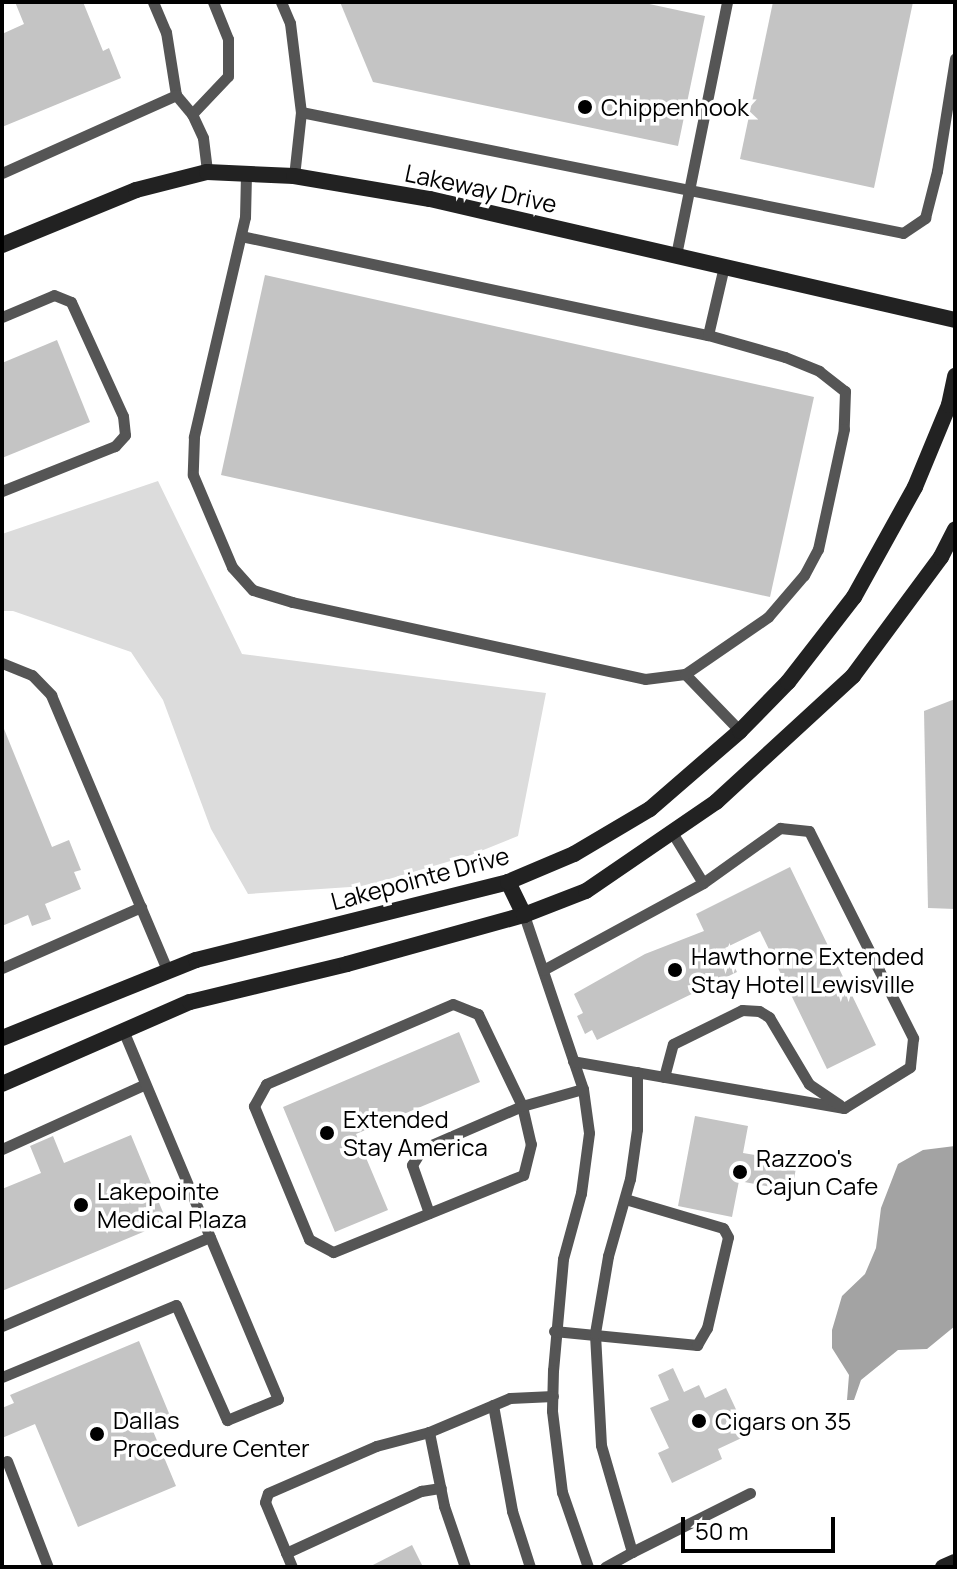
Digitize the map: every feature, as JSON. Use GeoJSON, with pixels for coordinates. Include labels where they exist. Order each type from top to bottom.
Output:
{"type":"FeatureCollection","features":[{"type":"Feature","properties":{"kind":"main road","name":"Lakeway Drive"},"geometry":{"type":"LineString","coordinates":[[2,245],[136,190],[207,172],[294,176],[430,199],[955,320]]}},
{"type":"Feature","properties":{"kind":"main road","name":"Lakepointe Drive"},"geometry":{"type":"LineString","coordinates":[[2,1038],[167,970],[241,948],[508,882],[574,854],[650,809],[740,731],[788,682],[861,586],[888,540],[933,446],[949,405],[955,376]]}},
{"type":"Feature","properties":{"kind":"main road"},"geometry":{"type":"LineString","coordinates":[[2,1084],[190,1002],[347,964],[524,915],[586,891],[716,802],[853,676],[941,557],[955,529]]}},
{"type":"Feature","properties":{"kind":"main road"},"geometry":{"type":"LineString","coordinates":[[508,882],[524,915]]}},
{"type":"Feature","properties":{"kind":"main road"},"geometry":{"type":"LineString","coordinates":[[943,1567],[955,1562]]}},
{"type":"Feature","properties":{"kind":"lane"},"geometry":{"type":"LineString","coordinates":[[153,2],[166,32],[176,95],[192,114],[203,138],[207,172]]}},
{"type":"Feature","properties":{"kind":"lane"},"geometry":{"type":"LineString","coordinates":[[192,114],[228,76],[228,39],[213,2]]}},
{"type":"Feature","properties":{"kind":"lane"},"geometry":{"type":"LineString","coordinates":[[281,2],[290,23],[301,112],[294,176]]}},
{"type":"Feature","properties":{"kind":"lane"},"geometry":{"type":"LineString","coordinates":[[676,255],[727,2]]}},
{"type":"Feature","properties":{"kind":"lane"},"geometry":{"type":"LineString","coordinates":[[301,112],[903,233],[925,218],[937,171],[955,64]]}},
{"type":"Feature","properties":{"kind":"lane"},"geometry":{"type":"LineString","coordinates":[[2,173],[176,95]]}},
{"type":"Feature","properties":{"kind":"lane"},"geometry":{"type":"LineString","coordinates":[[241,236],[708,335],[785,357],[819,371],[845,391],[844,429],[818,549],[804,575],[768,617],[685,674],[645,679],[292,602],[253,590],[232,567],[193,475],[194,437],[245,217],[246,174]]}},
{"type":"Feature","properties":{"kind":"lane"},"geometry":{"type":"LineString","coordinates":[[708,335],[724,266]]}},
{"type":"Feature","properties":{"kind":"lane"},"geometry":{"type":"LineString","coordinates":[[2,317],[54,295],[71,302],[123,416],[125,435],[115,446],[2,491]]}},
{"type":"Feature","properties":{"kind":"lane"},"geometry":{"type":"LineString","coordinates":[[2,663],[32,675],[51,695],[167,970]]}},
{"type":"Feature","properties":{"kind":"lane"},"geometry":{"type":"LineString","coordinates":[[685,674],[740,731]]}},
{"type":"Feature","properties":{"kind":"lane"},"geometry":{"type":"LineString","coordinates":[[543,970],[703,883],[780,828],[809,831],[913,1038],[910,1067],[844,1108],[573,1061]]}},
{"type":"Feature","properties":{"kind":"lane"},"geometry":{"type":"LineString","coordinates":[[673,834],[703,883]]}},
{"type":"Feature","properties":{"kind":"lane"},"geometry":{"type":"LineString","coordinates":[[2,968],[141,907]]}},
{"type":"Feature","properties":{"kind":"lane"},"geometry":{"type":"LineString","coordinates":[[524,915],[583,1089],[589,1133],[581,1193],[563,1259],[554,1331],[553,1396],[562,1492],[588,1567]]}},
{"type":"Feature","properties":{"kind":"lane"},"geometry":{"type":"LineString","coordinates":[[453,1004],[478,1014],[522,1106],[531,1144],[523,1175],[333,1252],[309,1239],[254,1106],[266,1084],[453,1004]]}},
{"type":"Feature","properties":{"kind":"lane"},"geometry":{"type":"LineString","coordinates":[[664,1077],[673,1044],[742,1010],[759,1011],[769,1017],[809,1084],[844,1108]]}},
{"type":"Feature","properties":{"kind":"lane"},"geometry":{"type":"LineString","coordinates":[[2,1377],[176,1305],[227,1420],[278,1399],[123,1031]]}},
{"type":"Feature","properties":{"kind":"lane"},"geometry":{"type":"LineString","coordinates":[[632,1552],[601,1445],[595,1333],[608,1256],[625,1199],[637,1129],[637,1072]]}},
{"type":"Feature","properties":{"kind":"lane"},"geometry":{"type":"LineString","coordinates":[[2,1149],[145,1084]]}},
{"type":"Feature","properties":{"kind":"lane"},"geometry":{"type":"LineString","coordinates":[[429,1213],[412,1165],[422,1149],[522,1106],[583,1089]]}},
{"type":"Feature","properties":{"kind":"lane"},"geometry":{"type":"LineString","coordinates":[[554,1331],[697,1345],[707,1328],[728,1237],[723,1228],[625,1199]]}},
{"type":"Feature","properties":{"kind":"lane"},"geometry":{"type":"LineString","coordinates":[[2,1326],[210,1237]]}},
{"type":"Feature","properties":{"kind":"lane"},"geometry":{"type":"LineString","coordinates":[[292,1567],[265,1502],[268,1493],[376,1446],[429,1432],[510,1398],[553,1396]]}},
{"type":"Feature","properties":{"kind":"lane"},"geometry":{"type":"LineString","coordinates":[[493,1405],[512,1511],[530,1567]]}},
{"type":"Feature","properties":{"kind":"lane"},"geometry":{"type":"LineString","coordinates":[[429,1432],[441,1488],[465,1567]]}},
{"type":"Feature","properties":{"kind":"lane"},"geometry":{"type":"LineString","coordinates":[[7,1461],[48,1567]]}},
{"type":"Feature","properties":{"kind":"lane"},"geometry":{"type":"LineString","coordinates":[[286,1553],[421,1491],[441,1488]]}},
{"type":"Feature","properties":{"kind":"lane"},"geometry":{"type":"LineString","coordinates":[[605,1567],[750,1493]]}},
{"type":"Feature","properties":{"kind":"shaded area"},"geometry":{"type":"Polygon","coordinates":[[[158,481],[242,654],[546,693],[518,836],[471,855],[365,886],[248,894],[211,829],[163,700],[131,652],[13,611],[2,611],[2,534],[158,481]]]}},
{"type":"Feature","properties":{"kind":"shaded area"},"geometry":{"type":"Polygon","coordinates":[[[955,1146],[955,1326],[927,1349],[898,1350],[861,1380],[854,1400],[847,1400],[849,1375],[832,1348],[832,1330],[842,1296],[865,1274],[876,1248],[881,1208],[898,1164],[923,1150],[955,1146]]]}},
{"type":"Feature","properties":{"kind":"building"},"geometry":{"type":"Polygon","coordinates":[[[15,2],[83,2],[103,51],[109,48],[121,78],[2,127],[2,34],[24,24],[15,2]]]}},
{"type":"Feature","properties":{"kind":"building"},"geometry":{"type":"Polygon","coordinates":[[[340,2],[640,2],[705,16],[678,146],[373,82],[340,2]]]}},
{"type":"Feature","properties":{"kind":"building"},"geometry":{"type":"Polygon","coordinates":[[[773,2],[913,2],[874,188],[740,159],[773,2]]]}},
{"type":"Feature","properties":{"kind":"building"},"geometry":{"type":"Polygon","coordinates":[[[265,275],[814,397],[770,597],[221,475],[265,275]]]}},
{"type":"Feature","properties":{"kind":"building"},"geometry":{"type":"Polygon","coordinates":[[[57,340],[90,422],[2,458],[2,363],[57,340]]]}},
{"type":"Feature","properties":{"kind":"building"},"geometry":{"type":"Polygon","coordinates":[[[955,699],[955,909],[928,908],[924,711],[955,699]]]}},
{"type":"Feature","properties":{"kind":"building"},"geometry":{"type":"Polygon","coordinates":[[[2,724],[52,847],[69,840],[81,870],[74,872],[81,889],[45,904],[51,919],[32,926],[28,915],[2,926],[2,724]]]}},
{"type":"Feature","properties":{"kind":"building","name":"Hawthorne Extended Stay Hotel Lewisville"},"geometry":{"type":"Polygon","coordinates":[[[790,867],[876,1045],[827,1069],[760,931],[725,948],[737,972],[597,1040],[592,1030],[585,1034],[577,1016],[583,1013],[574,994],[645,954],[704,931],[696,914],[790,867]]]}},
{"type":"Feature","properties":{"kind":"building","name":"Extended Stay America"},"geometry":{"type":"Polygon","coordinates":[[[459,1032],[480,1082],[356,1134],[388,1210],[335,1232],[283,1107],[459,1032]]]}},
{"type":"Feature","properties":{"kind":"building","name":"Razzoo's Cajun Cafe"},"geometry":{"type":"Polygon","coordinates":[[[695,1116],[748,1126],[743,1153],[797,1162],[792,1191],[739,1181],[732,1217],[678,1206],[695,1116]]]}},
{"type":"Feature","properties":{"kind":"building","name":"Lakepointe Medical Plaza"},"geometry":{"type":"Polygon","coordinates":[[[131,1135],[167,1222],[2,1291],[2,1189],[41,1173],[30,1146],[53,1136],[64,1163],[131,1135]]]}},
{"type":"Feature","properties":{"kind":"building","name":"Dallas Procedure Center"},"geometry":{"type":"Polygon","coordinates":[[[139,1341],[173,1423],[153,1431],[176,1486],[78,1527],[35,1424],[2,1438],[2,1408],[14,1403],[10,1395],[139,1341]]]}},
{"type":"Feature","properties":{"kind":"building","name":"Cigars on 35"},"geometry":{"type":"Polygon","coordinates":[[[673,1368],[684,1392],[699,1385],[705,1398],[726,1388],[748,1435],[718,1449],[722,1459],[672,1483],[658,1453],[669,1448],[650,1408],[669,1400],[658,1375],[673,1368]]]}},
{"type":"Feature","properties":{"kind":"building"},"geometry":{"type":"Polygon","coordinates":[[[412,1545],[423,1567],[369,1567],[412,1545]]]}},
{"type":"Feature","properties":{"kind":"place","name":"Chippenhook"},"geometry":{"type":"Point","coordinates":[585,107]}},
{"type":"Feature","properties":{"kind":"place","name":"Hawthorne Extended Stay Hotel Lewisville"},"geometry":{"type":"Point","coordinates":[675,970]}},
{"type":"Feature","properties":{"kind":"place","name":"Extended Stay America"},"geometry":{"type":"Point","coordinates":[327,1133]}},
{"type":"Feature","properties":{"kind":"place","name":"Razzoo's Cajun Cafe"},"geometry":{"type":"Point","coordinates":[740,1172]}},
{"type":"Feature","properties":{"kind":"place","name":"Lakepointe Medical Plaza"},"geometry":{"type":"Point","coordinates":[81,1205]}},
{"type":"Feature","properties":{"kind":"place","name":"Cigars on 35"},"geometry":{"type":"Point","coordinates":[699,1421]}},
{"type":"Feature","properties":{"kind":"place","name":"Dallas Procedure Center"},"geometry":{"type":"Point","coordinates":[97,1434]}}]}
